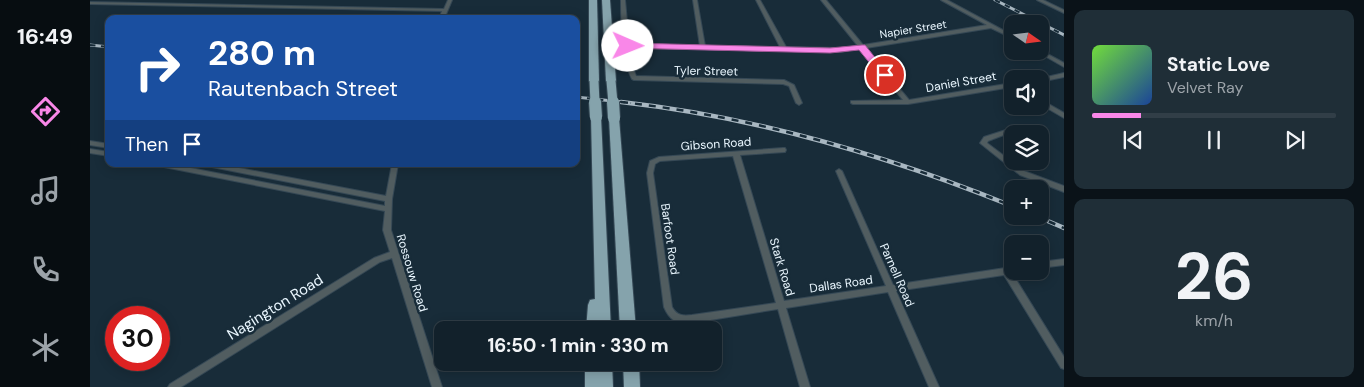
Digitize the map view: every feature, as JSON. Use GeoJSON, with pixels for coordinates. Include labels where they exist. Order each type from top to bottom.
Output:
{"type":"FeatureCollection","features":[{"type":"Feature","properties":{"kind":"highway"},"geometry":{"type":"LineString","coordinates":[[594,0],[594,80],[603,321]]}},
{"type":"Feature","properties":{"kind":"highway"},"geometry":{"type":"LineString","coordinates":[[606,0],[627,321]]}},
{"type":"Feature","properties":{"kind":"highway"},"geometry":{"type":"LineString","coordinates":[[595,321],[600,228]]}},
{"type":"Feature","properties":{"kind":"highway"},"geometry":{"type":"LineString","coordinates":[[593,371],[593,387]]}},
{"type":"Feature","properties":{"kind":"highway"},"geometry":{"type":"LineString","coordinates":[[604,371],[605,387]]}},
{"type":"Feature","properties":{"kind":"street"},"geometry":{"type":"LineString","coordinates":[[443,15],[450,0]]}},
{"type":"Feature","properties":{"kind":"street","name":"Tyler Street"},"geometry":{"type":"LineString","coordinates":[[623,0],[631,75],[636,79],[784,82],[791,85],[799,103]]}},
{"type":"Feature","properties":{"kind":"street"},"geometry":{"type":"LineString","coordinates":[[695,0],[703,48]]}},
{"type":"Feature","properties":{"kind":"street"},"geometry":{"type":"LineString","coordinates":[[758,0],[784,49]]}},
{"type":"Feature","properties":{"kind":"street"},"geometry":{"type":"LineString","coordinates":[[823,0],[908,102]]}},
{"type":"Feature","properties":{"kind":"street"},"geometry":{"type":"LineString","coordinates":[[943,0],[1004,33]]}},
{"type":"Feature","properties":{"kind":"street"},"geometry":{"type":"LineString","coordinates":[[1039,0],[1064,12]]}},
{"type":"Feature","properties":{"kind":"street"},"geometry":{"type":"LineString","coordinates":[[90,3],[445,10]]}},
{"type":"Feature","properties":{"kind":"street","name":"Napier Street"},"geometry":{"type":"LineString","coordinates":[[628,46],[841,50],[992,26]]}},
{"type":"Feature","properties":{"kind":"street"},"geometry":{"type":"LineString","coordinates":[[1049,57],[1064,65]]}},
{"type":"Feature","properties":{"kind":"street"},"geometry":{"type":"LineString","coordinates":[[1049,78],[1064,75]]}},
{"type":"Feature","properties":{"kind":"street","name":"Daniel Street"},"geometry":{"type":"LineString","coordinates":[[853,102],[908,102],[1004,86]]}},
{"type":"Feature","properties":{"kind":"street"},"geometry":{"type":"LineString","coordinates":[[1049,107],[1064,116]]}},
{"type":"Feature","properties":{"kind":"street"},"geometry":{"type":"LineString","coordinates":[[1004,133],[986,139],[983,143],[1004,159]]}},
{"type":"Feature","properties":{"kind":"street"},"geometry":{"type":"LineString","coordinates":[[90,143],[105,145]]}},
{"type":"Feature","properties":{"kind":"street","name":"Gibson Road"},"geometry":{"type":"LineString","coordinates":[[652,163],[659,159],[783,150]]}},
{"type":"Feature","properties":{"kind":"street"},"geometry":{"type":"LineString","coordinates":[[90,151],[105,153]]}},
{"type":"Feature","properties":{"kind":"street","name":"Stark Road"},"geometry":{"type":"LineString","coordinates":[[736,154],[805,387]]}},
{"type":"Feature","properties":{"kind":"street","name":"Barfoot Road"},"geometry":{"type":"LineString","coordinates":[[652,163],[650,173],[668,306],[673,316]]}},
{"type":"Feature","properties":{"kind":"street"},"geometry":{"type":"LineString","coordinates":[[187,167],[388,209]]}},
{"type":"Feature","properties":{"kind":"street"},"geometry":{"type":"LineString","coordinates":[[222,167],[388,199]]}},
{"type":"Feature","properties":{"kind":"street","name":"Rossouw Road"},"geometry":{"type":"LineString","coordinates":[[394,167],[388,199],[387,230],[437,387]]}},
{"type":"Feature","properties":{"kind":"street"},"geometry":{"type":"LineString","coordinates":[[1018,170],[1064,189]]}},
{"type":"Feature","properties":{"kind":"street","name":"Parnell Road"},"geometry":{"type":"LineString","coordinates":[[839,171],[934,387]]}},
{"type":"Feature","properties":{"kind":"street"},"geometry":{"type":"LineString","coordinates":[[283,188],[289,180]]}},
{"type":"Feature","properties":{"kind":"street","name":"Nagington Road"},"geometry":{"type":"LineString","coordinates":[[173,387],[378,260],[394,254]]}},
{"type":"Feature","properties":{"kind":"street"},"geometry":{"type":"LineString","coordinates":[[1049,264],[1064,262]]}},
{"type":"Feature","properties":{"kind":"street","name":"Dallas Road"},"geometry":{"type":"LineString","coordinates":[[673,316],[680,319],[692,319],[1004,271]]}},
{"type":"Feature","properties":{"kind":"street"},"geometry":{"type":"LineString","coordinates":[[1015,280],[1064,365]]}},
{"type":"Feature","properties":{"kind":"railway"},"geometry":{"type":"LineString","coordinates":[[995,0],[1064,35]]}},
{"type":"Feature","properties":{"kind":"railway"},"geometry":{"type":"LineString","coordinates":[[90,45],[105,47]]}},
{"type":"Feature","properties":{"kind":"railway"},"geometry":{"type":"LineString","coordinates":[[580,97],[631,103]]}},
{"type":"Feature","properties":{"kind":"railway"},"geometry":{"type":"LineString","coordinates":[[621,102],[721,117],[820,140],[917,170],[1004,203]]}},
{"type":"Feature","properties":{"kind":"railway"},"geometry":{"type":"LineString","coordinates":[[1049,222],[1064,228]]}},
{"type":"Feature","properties":{"kind":"route"},"geometry":{"type":"LineString","coordinates":[[628,46],[830,50],[862,47],[885,75]]}}]}
